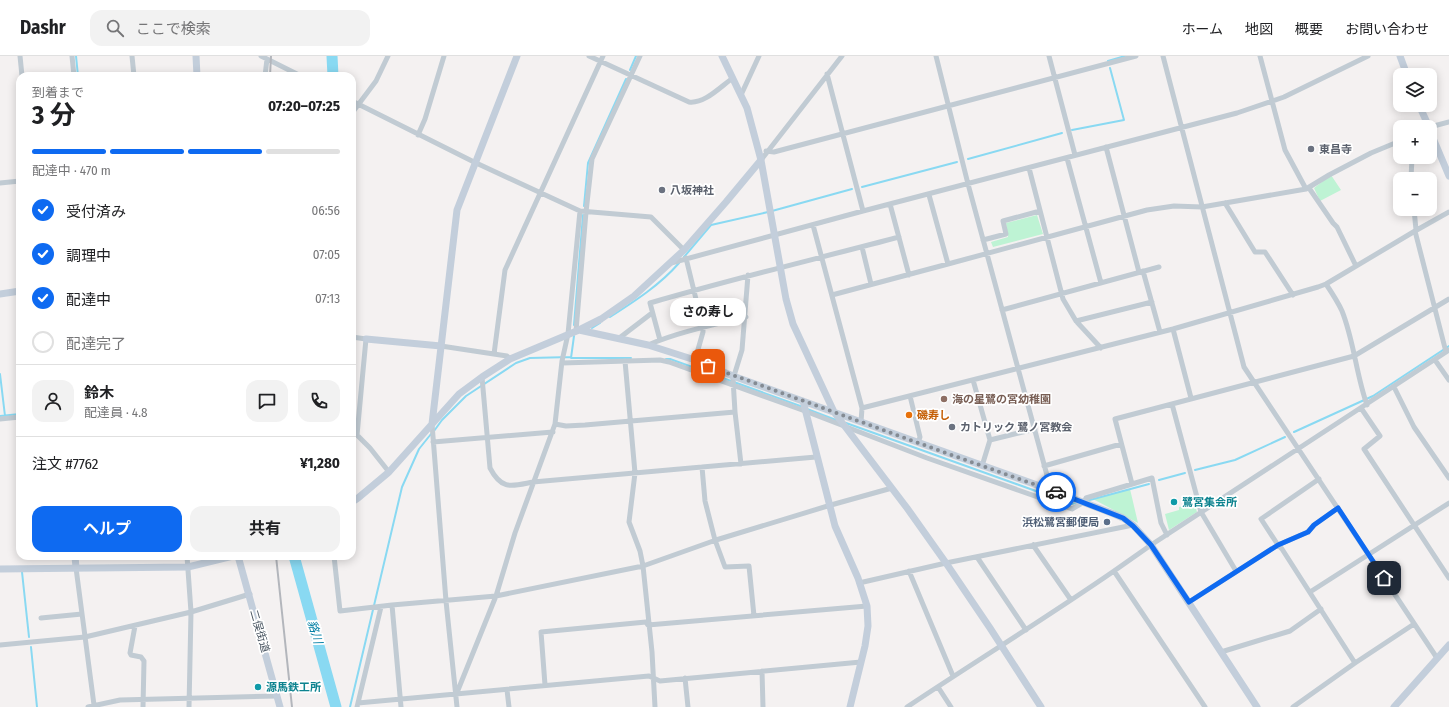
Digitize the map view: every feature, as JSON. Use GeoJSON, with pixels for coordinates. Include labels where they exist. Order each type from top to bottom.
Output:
{"type":"FeatureCollection","features":[{"type":"Feature","properties":{"kind":"street"},"geometry":{"type":"LineString","coordinates":[[20,56],[22,72]]}},
{"type":"Feature","properties":{"kind":"street"},"geometry":{"type":"LineString","coordinates":[[72,56],[74,72]]}},
{"type":"Feature","properties":{"kind":"street"},"geometry":{"type":"LineString","coordinates":[[132,56],[134,72]]}},
{"type":"Feature","properties":{"kind":"street"},"geometry":{"type":"LineString","coordinates":[[196,56],[197,72]]}},
{"type":"Feature","properties":{"kind":"street"},"geometry":{"type":"LineString","coordinates":[[261,56],[293,72]]}},
{"type":"Feature","properties":{"kind":"street"},"geometry":{"type":"LineString","coordinates":[[276,63],[278,56]]}},
{"type":"Feature","properties":{"kind":"street"},"geometry":{"type":"LineString","coordinates":[[356,108],[376,80],[388,56]]}},
{"type":"Feature","properties":{"kind":"street"},"geometry":{"type":"LineString","coordinates":[[418,135],[425,118],[444,56]]}},
{"type":"Feature","properties":{"kind":"street"},"geometry":{"type":"LineString","coordinates":[[457,707],[446,601],[432,426],[457,210],[474,162],[517,56]]}},
{"type":"Feature","properties":{"kind":"street"},"geometry":{"type":"LineString","coordinates":[[589,56],[602,59],[630,76],[694,103],[704,99],[733,78]]}},
{"type":"Feature","properties":{"kind":"street"},"geometry":{"type":"LineString","coordinates":[[456,695],[496,596],[515,533],[553,432],[562,362],[568,334],[583,211],[592,159],[640,56]]}},
{"type":"Feature","properties":{"kind":"street"},"geometry":{"type":"LineString","coordinates":[[722,56],[747,108],[760,160],[786,299],[793,324],[836,414],[946,563],[1041,707]]}},
{"type":"Feature","properties":{"kind":"street"},"geometry":{"type":"LineString","coordinates":[[741,95],[759,56]]}},
{"type":"Feature","properties":{"kind":"street"},"geometry":{"type":"LineString","coordinates":[[356,499],[389,472],[432,426],[459,394],[482,380],[510,359],[601,319],[620,306],[672,263],[726,202],[842,56]]}},
{"type":"Feature","properties":{"kind":"street"},"geometry":{"type":"LineString","coordinates":[[936,56],[968,184],[1044,466],[1052,490]]}},
{"type":"Feature","properties":{"kind":"street"},"geometry":{"type":"LineString","coordinates":[[1049,56],[1075,155]]}},
{"type":"Feature","properties":{"kind":"street"},"geometry":{"type":"LineString","coordinates":[[766,151],[774,152],[1136,56]]}},
{"type":"Feature","properties":{"kind":"street"},"geometry":{"type":"LineString","coordinates":[[1163,56],[1244,367],[1300,448],[1437,658]]}},
{"type":"Feature","properties":{"kind":"street"},"geometry":{"type":"LineString","coordinates":[[1260,56],[1285,150],[1307,188],[1337,227],[1356,266]]}},
{"type":"Feature","properties":{"kind":"street"},"geometry":{"type":"LineString","coordinates":[[672,263],[863,211],[1237,113],[1284,97],[1368,56]]}},
{"type":"Feature","properties":{"kind":"street"},"geometry":{"type":"LineString","coordinates":[[1400,56],[1404,68]]}},
{"type":"Feature","properties":{"kind":"street"},"geometry":{"type":"LineString","coordinates":[[265,72],[267,59]]}},
{"type":"Feature","properties":{"kind":"street"},"geometry":{"type":"LineString","coordinates":[[494,354],[505,270],[602,59]]}},
{"type":"Feature","properties":{"kind":"street"},"geometry":{"type":"LineString","coordinates":[[828,74],[863,211]]}},
{"type":"Feature","properties":{"kind":"street"},"geometry":{"type":"LineString","coordinates":[[358,105],[474,162],[583,211],[651,217],[684,250]]}},
{"type":"Feature","properties":{"kind":"street"},"geometry":{"type":"LineString","coordinates":[[1437,125],[1449,122]]}},
{"type":"Feature","properties":{"kind":"street"},"geometry":{"type":"LineString","coordinates":[[832,295],[1158,208],[1174,206],[1202,206],[1307,188],[1371,153],[1393,144]]}},
{"type":"Feature","properties":{"kind":"street"},"geometry":{"type":"LineString","coordinates":[[1106,147],[1124,217],[1152,302],[1160,332]]}},
{"type":"Feature","properties":{"kind":"street"},"geometry":{"type":"LineString","coordinates":[[1437,148],[1449,176]]}},
{"type":"Feature","properties":{"kind":"street"},"geometry":{"type":"LineString","coordinates":[[1067,158],[1101,283]]}},
{"type":"Feature","properties":{"kind":"street"},"geometry":{"type":"LineString","coordinates":[[1029,168],[1062,294],[1076,321],[1101,348]]}},
{"type":"Feature","properties":{"kind":"street"},"geometry":{"type":"LineString","coordinates":[[0,183],[16,181]]}},
{"type":"Feature","properties":{"kind":"street"},"geometry":{"type":"LineString","coordinates":[[929,194],[948,264]]}},
{"type":"Feature","properties":{"kind":"street"},"geometry":{"type":"LineString","coordinates":[[1225,202],[1255,252],[1265,252],[1292,295]]}},
{"type":"Feature","properties":{"kind":"street"},"geometry":{"type":"LineString","coordinates":[[890,204],[909,274]]}},
{"type":"Feature","properties":{"kind":"street"},"geometry":{"type":"LineString","coordinates":[[578,330],[583,211]]}},
{"type":"Feature","properties":{"kind":"street"},"geometry":{"type":"LineString","coordinates":[[983,240],[1006,234],[1004,221],[1040,211]]}},
{"type":"Feature","properties":{"kind":"street"},"geometry":{"type":"LineString","coordinates":[[862,408],[1174,329],[1326,284],[1415,230],[1449,212]]}},
{"type":"Feature","properties":{"kind":"street"},"geometry":{"type":"LineString","coordinates":[[907,707],[1026,630],[1201,512],[1436,360],[1446,350],[1415,230],[1414,216]]}},
{"type":"Feature","properties":{"kind":"street"},"geometry":{"type":"LineString","coordinates":[[813,225],[862,408],[861,422]]}},
{"type":"Feature","properties":{"kind":"street"},"geometry":{"type":"LineString","coordinates":[[660,340],[650,303],[748,275],[822,258],[899,237]]}},
{"type":"Feature","properties":{"kind":"street"},"geometry":{"type":"LineString","coordinates":[[862,247],[871,284]]}},
{"type":"Feature","properties":{"kind":"street"},"geometry":{"type":"LineString","coordinates":[[686,258],[703,328],[695,360]]}},
{"type":"Feature","properties":{"kind":"street"},"geometry":{"type":"LineString","coordinates":[[1002,310],[1159,267]]}},
{"type":"Feature","properties":{"kind":"street"},"geometry":{"type":"LineString","coordinates":[[741,464],[733,381],[742,350],[746,317],[748,275]]}},
{"type":"Feature","properties":{"kind":"street"},"geometry":{"type":"LineString","coordinates":[[1326,284],[1342,309],[1349,331],[1366,404]]}},
{"type":"Feature","properties":{"kind":"street"},"geometry":{"type":"LineString","coordinates":[[0,294],[16,292]]}},
{"type":"Feature","properties":{"kind":"street"},"geometry":{"type":"LineString","coordinates":[[1132,484],[1115,419],[1354,356],[1449,299]]}},
{"type":"Feature","properties":{"kind":"street"},"geometry":{"type":"LineString","coordinates":[[1076,321],[1152,302]]}},
{"type":"Feature","properties":{"kind":"street"},"geometry":{"type":"LineString","coordinates":[[618,339],[652,313]]}},
{"type":"Feature","properties":{"kind":"street"},"geometry":{"type":"LineString","coordinates":[[648,345],[660,340],[746,317]]}},
{"type":"Feature","properties":{"kind":"street"},"geometry":{"type":"LineString","coordinates":[[1174,329],[1191,398]]}},
{"type":"Feature","properties":{"kind":"street"},"geometry":{"type":"LineString","coordinates":[[578,330],[648,345],[695,360],[733,381]]}},
{"type":"Feature","properties":{"kind":"street"},"geometry":{"type":"LineString","coordinates":[[356,338],[441,346],[507,356],[510,359]]}},
{"type":"Feature","properties":{"kind":"street"},"geometry":{"type":"LineString","coordinates":[[366,339],[356,435],[370,448],[389,472]]}},
{"type":"Feature","properties":{"kind":"street"},"geometry":{"type":"LineString","coordinates":[[562,362],[660,360],[669,362],[733,381],[804,406],[861,422],[1084,501],[1123,518],[1151,545],[1257,707]]}},
{"type":"Feature","properties":{"kind":"street"},"geometry":{"type":"LineString","coordinates":[[1436,360],[1449,380]]}},
{"type":"Feature","properties":{"kind":"street"},"geometry":{"type":"LineString","coordinates":[[625,361],[635,474],[629,522],[640,551],[643,566],[652,652],[655,707]]}},
{"type":"Feature","properties":{"kind":"street"},"geometry":{"type":"LineString","coordinates":[[482,380],[490,468],[501,483],[508,485],[816,457]]}},
{"type":"Feature","properties":{"kind":"street"},"geometry":{"type":"LineString","coordinates":[[973,380],[990,440],[982,466]]}},
{"type":"Feature","properties":{"kind":"street"},"geometry":{"type":"LineString","coordinates":[[1394,387],[1414,427],[1449,478]]}},
{"type":"Feature","properties":{"kind":"street"},"geometry":{"type":"LineString","coordinates":[[910,396],[920,437],[918,443]]}},
{"type":"Feature","properties":{"kind":"street"},"geometry":{"type":"LineString","coordinates":[[1172,404],[1201,512],[1236,571]]}},
{"type":"Feature","properties":{"kind":"street"},"geometry":{"type":"LineString","coordinates":[[804,406],[845,425],[997,483],[1072,509],[1084,501],[1152,478],[1161,522],[1167,535]]}},
{"type":"Feature","properties":{"kind":"street"},"geometry":{"type":"LineString","coordinates":[[804,406],[835,526],[867,606],[868,626],[865,646],[850,707]]}},
{"type":"Feature","properties":{"kind":"street"},"geometry":{"type":"LineString","coordinates":[[1361,408],[1380,436],[1364,448],[1449,578]]}},
{"type":"Feature","properties":{"kind":"street"},"geometry":{"type":"LineString","coordinates":[[555,424],[566,426],[735,412]]}},
{"type":"Feature","properties":{"kind":"street"},"geometry":{"type":"LineString","coordinates":[[0,419],[16,417]]}},
{"type":"Feature","properties":{"kind":"street"},"geometry":{"type":"LineString","coordinates":[[990,440],[1035,429]]}},
{"type":"Feature","properties":{"kind":"street"},"geometry":{"type":"LineString","coordinates":[[433,440],[553,432]]}},
{"type":"Feature","properties":{"kind":"street"},"geometry":{"type":"LineString","coordinates":[[1044,466],[1121,444]]}},
{"type":"Feature","properties":{"kind":"street"},"geometry":{"type":"LineString","coordinates":[[702,467],[705,501],[715,540],[725,568],[749,566],[754,616]]}},
{"type":"Feature","properties":{"kind":"street"},"geometry":{"type":"LineString","coordinates":[[1319,479],[1261,519],[1355,662]]}},
{"type":"Feature","properties":{"kind":"street"},"geometry":{"type":"LineString","coordinates":[[334,560],[340,611],[496,596],[643,566],[715,540],[892,488]]}},
{"type":"Feature","properties":{"kind":"street"},"geometry":{"type":"LineString","coordinates":[[1310,592],[1449,502]]}},
{"type":"Feature","properties":{"kind":"street"},"geometry":{"type":"LineString","coordinates":[[1189,602],[1278,545],[1308,532],[1314,525],[1338,508]]}},
{"type":"Feature","properties":{"kind":"street"},"geometry":{"type":"LineString","coordinates":[[859,583],[946,563],[1133,526]]}},
{"type":"Feature","properties":{"kind":"street"},"geometry":{"type":"LineString","coordinates":[[1033,545],[1071,600]]}},
{"type":"Feature","properties":{"kind":"street"},"geometry":{"type":"LineString","coordinates":[[977,557],[1026,630]]}},
{"type":"Feature","properties":{"kind":"street"},"geometry":{"type":"LineString","coordinates":[[75,560],[94,706]]}},
{"type":"Feature","properties":{"kind":"street"},"geometry":{"type":"LineString","coordinates":[[187,560],[191,612],[189,707]]}},
{"type":"Feature","properties":{"kind":"street"},"geometry":{"type":"LineString","coordinates":[[0,569],[188,567],[217,560]]}},
{"type":"Feature","properties":{"kind":"street","name":"二俣街道"},"geometry":{"type":"LineString","coordinates":[[239,560],[250,594],[280,707]]}},
{"type":"Feature","properties":{"kind":"street"},"geometry":{"type":"LineString","coordinates":[[909,571],[953,676]]}},
{"type":"Feature","properties":{"kind":"street"},"geometry":{"type":"LineString","coordinates":[[1114,571],[1205,707]]}},
{"type":"Feature","properties":{"kind":"street"},"geometry":{"type":"LineString","coordinates":[[0,645],[85,637],[191,612],[250,594]]}},
{"type":"Feature","properties":{"kind":"street"},"geometry":{"type":"LineString","coordinates":[[392,605],[402,707]]}},
{"type":"Feature","properties":{"kind":"street"},"geometry":{"type":"LineString","coordinates":[[545,685],[541,632],[646,622],[648,625],[867,606]]}},
{"type":"Feature","properties":{"kind":"street"},"geometry":{"type":"LineString","coordinates":[[379,607],[357,705],[507,690],[510,688],[649,676],[660,681],[861,662]]}},
{"type":"Feature","properties":{"kind":"street"},"geometry":{"type":"LineString","coordinates":[[1221,652],[1290,631],[1320,609]]}},
{"type":"Feature","properties":{"kind":"street"},"geometry":{"type":"LineString","coordinates":[[41,618],[82,614]]}},
{"type":"Feature","properties":{"kind":"street"},"geometry":{"type":"LineString","coordinates":[[1293,707],[1355,662],[1414,624]]}},
{"type":"Feature","properties":{"kind":"street"},"geometry":{"type":"LineString","coordinates":[[135,626],[130,653],[131,655],[141,657],[144,659],[145,663],[143,707]]}},
{"type":"Feature","properties":{"kind":"street"},"geometry":{"type":"LineString","coordinates":[[1394,707],[1449,645]]}},
{"type":"Feature","properties":{"kind":"street"},"geometry":{"type":"LineString","coordinates":[[762,671],[763,707]]}},
{"type":"Feature","properties":{"kind":"street"},"geometry":{"type":"LineString","coordinates":[[685,678],[688,707]]}},
{"type":"Feature","properties":{"kind":"street"},"geometry":{"type":"LineString","coordinates":[[938,686],[951,707]]}},
{"type":"Feature","properties":{"kind":"street"},"geometry":{"type":"LineString","coordinates":[[507,690],[509,707]]}},
{"type":"Feature","properties":{"kind":"street"},"geometry":{"type":"LineString","coordinates":[[88,707],[100,706],[120,700],[277,696]]}},
{"type":"Feature","properties":{"kind":"street"},"geometry":{"type":"LineString","coordinates":[[1400,700],[1405,707]]}},
{"type":"Feature","properties":{"kind":"green space"},"geometry":{"type":"Polygon","coordinates":[[[1331,175],[1341,190],[1320,201],[1314,188],[1331,175]]]}},
{"type":"Feature","properties":{"kind":"green space"},"geometry":{"type":"Polygon","coordinates":[[[1037,215],[1043,234],[993,247],[991,242],[1008,237],[1006,223],[1037,215]]]}},
{"type":"Feature","properties":{"kind":"green space"},"geometry":{"type":"Polygon","coordinates":[[[1130,489],[1138,523],[1093,499],[1130,489]]]}},
{"type":"Feature","properties":{"kind":"green space"},"geometry":{"type":"Polygon","coordinates":[[[1194,502],[1197,512],[1169,530],[1165,514],[1179,510],[1179,507],[1194,502]]]}},
{"type":"Feature","properties":{"kind":"waterway"},"geometry":{"type":"LineString","coordinates":[[76,56],[78,72]]}},
{"type":"Feature","properties":{"kind":"waterway","name":"貉川"},"geometry":{"type":"LineString","coordinates":[[332,56],[333,72]]}},
{"type":"Feature","properties":{"kind":"waterway"},"geometry":{"type":"LineString","coordinates":[[630,70],[636,56]]}},
{"type":"Feature","properties":{"kind":"waterway"},"geometry":{"type":"LineString","coordinates":[[1108,61],[1125,56]]}},
{"type":"Feature","properties":{"kind":"waterway"},"geometry":{"type":"LineString","coordinates":[[1072,130],[1124,120],[1110,68]]}},
{"type":"Feature","properties":{"kind":"waterway"},"geometry":{"type":"LineString","coordinates":[[584,206],[588,163],[626,79]]}},
{"type":"Feature","properties":{"kind":"waterway"},"geometry":{"type":"LineString","coordinates":[[968,159],[1062,133]]}},
{"type":"Feature","properties":{"kind":"waterway"},"geometry":{"type":"LineString","coordinates":[[862,187],[957,162]]}},
{"type":"Feature","properties":{"kind":"waterway"},"geometry":{"type":"LineString","coordinates":[[772,211],[852,189]]}},
{"type":"Feature","properties":{"kind":"waterway"},"geometry":{"type":"LineString","coordinates":[[684,257],[711,225],[768,212]]}},
{"type":"Feature","properties":{"kind":"waterway"},"geometry":{"type":"LineString","coordinates":[[574,325],[583,215]]}},
{"type":"Feature","properties":{"kind":"waterway"},"geometry":{"type":"LineString","coordinates":[[610,317],[655,286],[679,263]]}},
{"type":"Feature","properties":{"kind":"waterway"},"geometry":{"type":"LineString","coordinates":[[592,328],[600,323]]}},
{"type":"Feature","properties":{"kind":"waterway"},"geometry":{"type":"LineString","coordinates":[[574,336],[571,358],[631,358]]}},
{"type":"Feature","properties":{"kind":"waterway"},"geometry":{"type":"LineString","coordinates":[[1294,432],[1373,396],[1449,346]]}},
{"type":"Feature","properties":{"kind":"waterway"},"geometry":{"type":"LineString","coordinates":[[434,431],[442,420],[466,396],[516,363],[530,358],[571,357]]}},
{"type":"Feature","properties":{"kind":"waterway"},"geometry":{"type":"LineString","coordinates":[[666,359],[670,359],[803,407]]}},
{"type":"Feature","properties":{"kind":"waterway"},"geometry":{"type":"LineString","coordinates":[[0,374],[5,416]]}},
{"type":"Feature","properties":{"kind":"waterway"},"geometry":{"type":"LineString","coordinates":[[807,409],[836,420]]}},
{"type":"Feature","properties":{"kind":"waterway"},"geometry":{"type":"LineString","coordinates":[[0,416],[16,414]]}},
{"type":"Feature","properties":{"kind":"waterway"},"geometry":{"type":"LineString","coordinates":[[846,423],[1072,504],[1078,502]]}},
{"type":"Feature","properties":{"kind":"waterway"},"geometry":{"type":"LineString","coordinates":[[350,707],[402,487],[419,449],[431,434]]}},
{"type":"Feature","properties":{"kind":"waterway"},"geometry":{"type":"LineString","coordinates":[[1195,470],[1235,460],[1285,437]]}},
{"type":"Feature","properties":{"kind":"waterway"},"geometry":{"type":"LineString","coordinates":[[1159,480],[1185,473]]}},
{"type":"Feature","properties":{"kind":"waterway"},"geometry":{"type":"LineString","coordinates":[[1086,501],[1149,484]]}},
{"type":"Feature","properties":{"kind":"waterway","name":"貉川"},"geometry":{"type":"LineString","coordinates":[[295,560],[336,707]]}},
{"type":"Feature","properties":{"kind":"waterway"},"geometry":{"type":"LineString","coordinates":[[22,572],[29,637]]}},
{"type":"Feature","properties":{"kind":"waterway"},"geometry":{"type":"LineString","coordinates":[[31,647],[37,707]]}},
{"type":"Feature","properties":{"kind":"railway"},"geometry":{"type":"LineString","coordinates":[[270,72],[271,56]]}},
{"type":"Feature","properties":{"kind":"railway"},"geometry":{"type":"LineString","coordinates":[[276,560],[292,707]]}},
{"type":"Feature","properties":{"kind":"way so far"},"geometry":{"type":"LineString","coordinates":[[708,366],[1056,492]]}},
{"type":"Feature","properties":{"kind":"place","name":"東昌寺"},"geometry":{"type":"Point","coordinates":[1311,149]}},
{"type":"Feature","properties":{"kind":"place","name":"八坂神社"},"geometry":{"type":"Point","coordinates":[662,190]}},
{"type":"Feature","properties":{"kind":"place","name":"さの寿し"},"geometry":{"type":"Point","coordinates":[708,366]}},
{"type":"Feature","properties":{"kind":"place","name":"海の星鷺の宮幼稚園"},"geometry":{"type":"Point","coordinates":[944,399]}},
{"type":"Feature","properties":{"kind":"place","name":"磯寿し"},"geometry":{"type":"Point","coordinates":[909,415]}},
{"type":"Feature","properties":{"kind":"place","name":"カトリック 鷺ノ宮教会"},"geometry":{"type":"Point","coordinates":[952,427]}},
{"type":"Feature","properties":{"kind":"place","name":"鷺宮集会所"},"geometry":{"type":"Point","coordinates":[1174,502]}},
{"type":"Feature","properties":{"kind":"place","name":"浜松鷺宮郵便局"},"geometry":{"type":"Point","coordinates":[1107,522]}},
{"type":"Feature","properties":{"kind":"place","name":"源馬鉄工所"},"geometry":{"type":"Point","coordinates":[258,687]}},
{"type":"Feature","properties":{"kind":"route"},"geometry":{"type":"LineString","coordinates":[[1056,492],[1123,518],[1143,534],[1189,602],[1278,545],[1308,532],[1314,525],[1338,508],[1384,578]]}}]}
